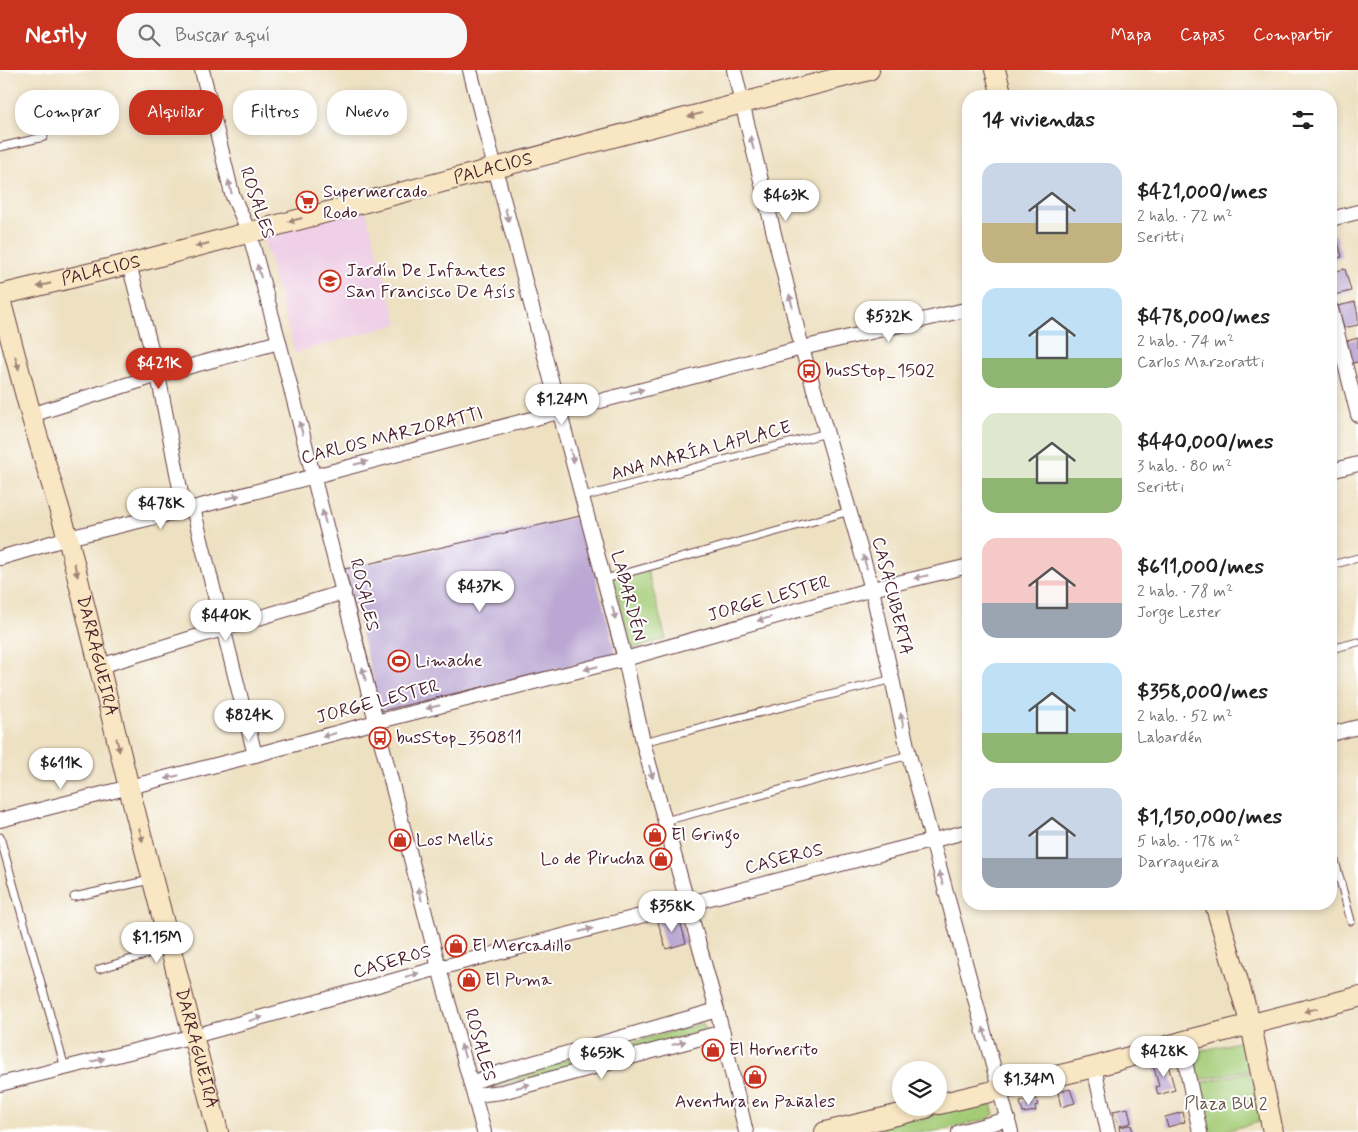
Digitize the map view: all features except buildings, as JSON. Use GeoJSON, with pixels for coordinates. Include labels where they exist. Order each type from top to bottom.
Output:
{"type":"FeatureCollection","features":[{"type":"Feature","properties":{"kind":"street","name":"ROSALES"},"geometry":{"type":"LineString","coordinates":[[202,70],[232,194],[249,232],[279,342],[439,968],[484,1132]]}},
{"type":"Feature","properties":{"kind":"street","name":"LABARDÉN"},"geometry":{"type":"LineString","coordinates":[[470,70],[494,168],[605,579],[643,742],[717,1010],[746,1132]]}},
{"type":"Feature","properties":{"kind":"street","name":"CASACUBERTA"},"geometry":{"type":"LineString","coordinates":[[734,70],[802,348],[872,589],[909,755],[1010,1125]]}},
{"type":"Feature","properties":{"kind":"street","name":"PALACIOS"},"geometry":{"type":"LineString","coordinates":[[0,297],[868,70]]}},
{"type":"Feature","properties":{"kind":"street"},"geometry":{"type":"LineString","coordinates":[[995,70],[1000,90]]}},
{"type":"Feature","properties":{"kind":"street"},"geometry":{"type":"LineString","coordinates":[[1337,217],[1358,212]]}},
{"type":"Feature","properties":{"kind":"street"},"geometry":{"type":"LineString","coordinates":[[129,264],[158,375],[189,508],[224,628],[255,755]]}},
{"type":"Feature","properties":{"kind":"street","name":"DARRAGUEIRA"},"geometry":{"type":"LineString","coordinates":[[0,297],[31,415],[68,538],[129,788],[218,1132]]}},
{"type":"Feature","properties":{"kind":"street","name":"CARLOS MARZORATTI"},"geometry":{"type":"LineString","coordinates":[[0,558],[68,538],[802,348],[962,311]]}},
{"type":"Feature","properties":{"kind":"street"},"geometry":{"type":"LineString","coordinates":[[1337,333],[1358,415]]}},
{"type":"Feature","properties":{"kind":"street"},"geometry":{"type":"LineString","coordinates":[[31,415],[158,375],[279,342]]}},
{"type":"Feature","properties":{"kind":"street"},"geometry":{"type":"LineString","coordinates":[[1337,469],[1358,464]]}},
{"type":"Feature","properties":{"kind":"street","name":"JORGE LESTER"},"geometry":{"type":"LineString","coordinates":[[0,820],[625,659],[872,589],[962,568]]}},
{"type":"Feature","properties":{"kind":"street"},"geometry":{"type":"LineString","coordinates":[[100,666],[344,592]]}},
{"type":"Feature","properties":{"kind":"street"},"geometry":{"type":"LineString","coordinates":[[1337,732],[1358,727]]}},
{"type":"Feature","properties":{"kind":"street","name":"CASEROS"},"geometry":{"type":"LineString","coordinates":[[0,1084],[194,1036],[439,968],[962,832]]}},
{"type":"Feature","properties":{"kind":"street"},"geometry":{"type":"LineString","coordinates":[[1217,910],[1251,1025],[1273,1132]]}},
{"type":"Feature","properties":{"kind":"street"},"geometry":{"type":"LineString","coordinates":[[947,1102],[1094,1067],[1182,1042],[1358,997]]}},
{"type":"Feature","properties":{"kind":"street"},"geometry":{"type":"LineString","coordinates":[[473,1089],[498,1073],[717,1010]]}},
{"type":"Feature","properties":{"kind":"street"},"geometry":{"type":"LineString","coordinates":[[473,1089],[502,1092],[722,1032]]}},
{"type":"Feature","properties":{"kind":"street"},"geometry":{"type":"LineString","coordinates":[[1182,1042],[1200,1132]]}},
{"type":"Feature","properties":{"kind":"street"},"geometry":{"type":"LineString","coordinates":[[1094,1067],[1108,1132]]}},
{"type":"Feature","properties":{"kind":"street"},"geometry":{"type":"LineString","coordinates":[[826,1132],[893,1116]]}},
{"type":"Feature","properties":{"kind":"street"},"geometry":{"type":"LineString","coordinates":[[959,1132],[1010,1125]]}},
{"type":"Feature","properties":{"kind":"lane"},"geometry":{"type":"LineString","coordinates":[[0,147],[44,137]]}},
{"type":"Feature","properties":{"kind":"lane","name":"ANA MARÍA LAPLACE"},"geometry":{"type":"LineString","coordinates":[[583,497],[828,433]]}},
{"type":"Feature","properties":{"kind":"lane"},"geometry":{"type":"LineString","coordinates":[[605,579],[850,511]]}},
{"type":"Feature","properties":{"kind":"lane"},"geometry":{"type":"LineString","coordinates":[[1337,563],[1358,558]]}},
{"type":"Feature","properties":{"kind":"lane"},"geometry":{"type":"LineString","coordinates":[[1337,648],[1358,642]]}},
{"type":"Feature","properties":{"kind":"lane"},"geometry":{"type":"LineString","coordinates":[[643,742],[893,679]]}},
{"type":"Feature","properties":{"kind":"lane"},"geometry":{"type":"LineString","coordinates":[[665,821],[909,755]]}},
{"type":"Feature","properties":{"kind":"lane"},"geometry":{"type":"LineString","coordinates":[[0,837],[65,1068]]}},
{"type":"Feature","properties":{"kind":"lane"},"geometry":{"type":"LineString","coordinates":[[1337,868],[1351,921]]}},
{"type":"Feature","properties":{"kind":"lane"},"geometry":{"type":"LineString","coordinates":[[74,897],[153,880]]}},
{"type":"Feature","properties":{"kind":"lane"},"geometry":{"type":"LineString","coordinates":[[98,969],[171,948]]}},
{"type":"Feature","properties":{"kind":"shaded area","name":"Jardín De Infantes San Francisco De Asís"},"geometry":{"type":"Polygon","coordinates":[[[365,208],[398,324],[295,353],[263,237],[365,208]]]}},
{"type":"Feature","properties":{"kind":"green space"},"geometry":{"type":"Polygon","coordinates":[[[647,568],[666,639],[632,649],[612,577],[647,568]]]}},
{"type":"Feature","properties":{"kind":"green space"},"geometry":{"type":"Polygon","coordinates":[[[703,1023],[705,1030],[492,1088],[490,1081],[703,1023]]]}},
{"type":"Feature","properties":{"kind":"green space"},"geometry":{"type":"Polygon","coordinates":[[[1246,1040],[1252,1069],[1194,1081],[1188,1054],[1246,1040]]]}},
{"type":"Feature","properties":{"kind":"green space","name":"Plaza BU 2"},"geometry":{"type":"Polygon","coordinates":[[[1253,1071],[1263,1121],[1221,1132],[1204,1132],[1194,1084],[1253,1071]]]}},
{"type":"Feature","properties":{"kind":"green space"},"geometry":{"type":"Polygon","coordinates":[[[985,1098],[990,1100],[994,1114],[988,1119],[932,1132],[853,1132],[915,1116],[947,1116],[947,1108],[985,1098]]]}},
{"type":"Feature","properties":{"kind":"place","name":"Supermercado Rodo"},"geometry":{"type":"Point","coordinates":[307,202]}},
{"type":"Feature","properties":{"kind":"place","name":"Jardín De Infantes San Francisco De Asís"},"geometry":{"type":"Point","coordinates":[330,281]}},
{"type":"Feature","properties":{"kind":"place","name":"busStop_1502"},"geometry":{"type":"Point","coordinates":[809,371]}},
{"type":"Feature","properties":{"kind":"place","name":"Limache"},"geometry":{"type":"Point","coordinates":[399,661]}},
{"type":"Feature","properties":{"kind":"place","name":"busStop_350811"},"geometry":{"type":"Point","coordinates":[380,738]}},
{"type":"Feature","properties":{"kind":"place","name":"El Gringo"},"geometry":{"type":"Point","coordinates":[655,835]}},
{"type":"Feature","properties":{"kind":"place","name":"Los Mellis"},"geometry":{"type":"Point","coordinates":[400,840]}},
{"type":"Feature","properties":{"kind":"place","name":"Lo de Pirucha"},"geometry":{"type":"Point","coordinates":[661,859]}},
{"type":"Feature","properties":{"kind":"place","name":"El Mercadillo"},"geometry":{"type":"Point","coordinates":[456,946]}},
{"type":"Feature","properties":{"kind":"place","name":"El Puma"},"geometry":{"type":"Point","coordinates":[469,980]}},
{"type":"Feature","properties":{"kind":"place","name":"El Hornerito"},"geometry":{"type":"Point","coordinates":[713,1050]}},
{"type":"Feature","properties":{"kind":"place","name":"Aventura en Pañales"},"geometry":{"type":"Point","coordinates":[755,1077]}}]}
